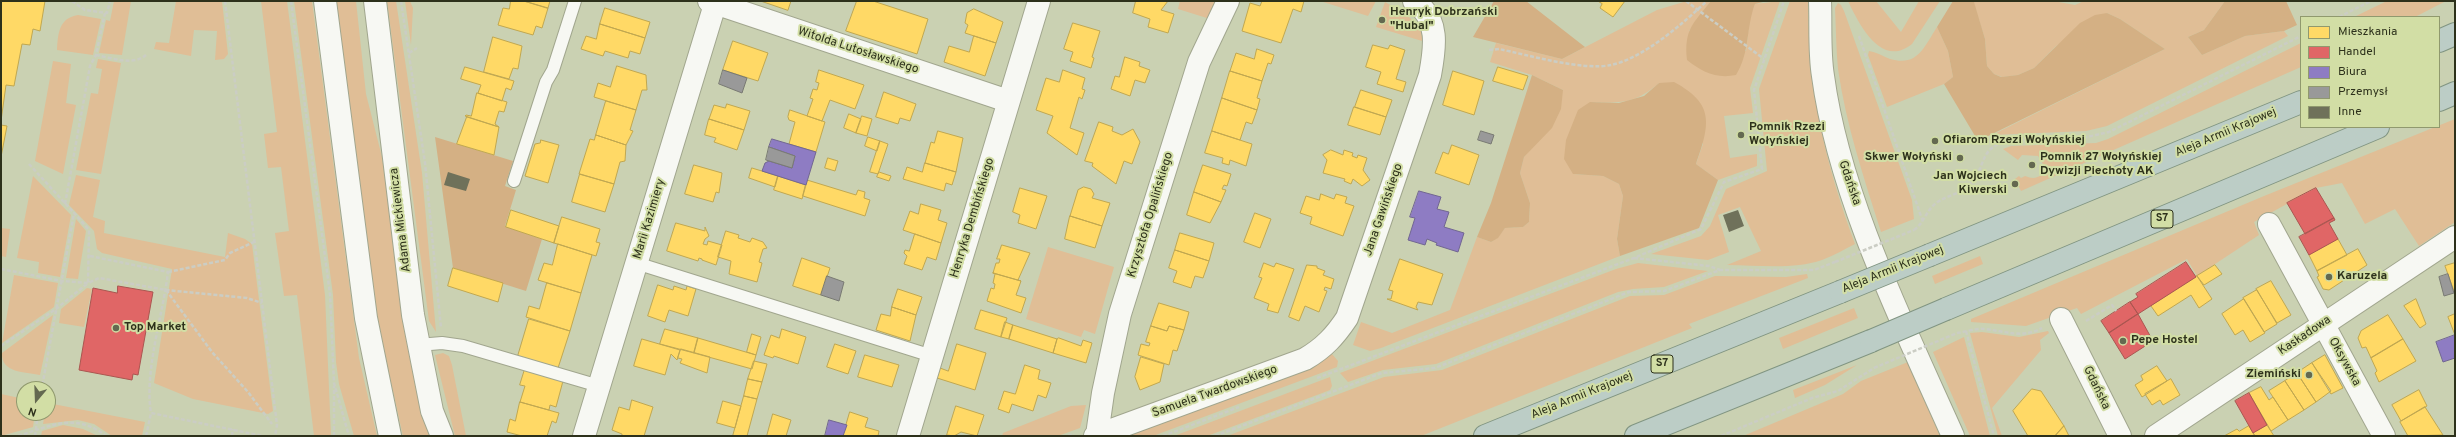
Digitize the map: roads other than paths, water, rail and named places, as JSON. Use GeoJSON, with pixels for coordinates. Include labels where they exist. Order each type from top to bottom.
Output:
{"type":"FeatureCollection","features":[{"type":"Feature","properties":{"kind":"highway"},"geometry":{"type":"LineString","coordinates":[[2440,41],[2455,34]]}},
{"type":"Feature","properties":{"kind":"highway"},"geometry":{"type":"LineString","coordinates":[[2440,100],[2455,93]]}},
{"type":"Feature","properties":{"kind":"highway","name":"Aleja Armii Krajowej"},"geometry":{"type":"LineString","coordinates":[[1484,436],[1840,292],[2300,102]]}},
{"type":"Feature","properties":{"kind":"highway","name":"S7"},"geometry":{"type":"LineString","coordinates":[[1636,436],[1871,341],[2376,128]]}},
{"type":"Feature","properties":{"kind":"street"},"geometry":{"type":"LineString","coordinates":[[324,1],[366,318],[390,436]]}},
{"type":"Feature","properties":{"kind":"street","name":"Adama Mickiewicza"},"geometry":{"type":"LineString","coordinates":[[375,1],[418,345],[432,411],[442,436]]}},
{"type":"Feature","properties":{"kind":"street","name":"Henryka Dembińskiego"},"geometry":{"type":"LineString","coordinates":[[908,436],[1039,1]]}},
{"type":"Feature","properties":{"kind":"street","name":"Krzysztofa Opalińskiego"},"geometry":{"type":"LineString","coordinates":[[1096,436],[1103,393],[1120,314],[1199,62],[1228,1]]}},
{"type":"Feature","properties":{"kind":"street","name":"Jana Gawińskiego"},"geometry":{"type":"LineString","coordinates":[[1330,341],[1347,318],[1430,75],[1435,34],[1424,11],[1414,1]]}},
{"type":"Feature","properties":{"kind":"street","name":"Gdańska"},"geometry":{"type":"LineString","coordinates":[[1820,1],[1823,76],[1840,161],[1874,251],[1917,355],[1953,436]]}},
{"type":"Feature","properties":{"kind":"street","name":"Witolda Lutosławskiego"},"geometry":{"type":"LineString","coordinates":[[714,2],[1008,101]]}},
{"type":"Feature","properties":{"kind":"street","name":"Marii Kazimiery"},"geometry":{"type":"LineString","coordinates":[[584,436],[714,2]]}},
{"type":"Feature","properties":{"kind":"street","name":"Oksywska"},"geometry":{"type":"LineString","coordinates":[[2269,224],[2384,436]]}},
{"type":"Feature","properties":{"kind":"street","name":"Kaskadowa"},"geometry":{"type":"LineString","coordinates":[[2156,436],[2322,324],[2455,237]]}},
{"type":"Feature","properties":{"kind":"street","name":"Gdańska"},"geometry":{"type":"LineString","coordinates":[[2061,319],[2120,436]]}},
{"type":"Feature","properties":{"kind":"street","name":"Samuela Twardowskiego"},"geometry":{"type":"LineString","coordinates":[[1096,436],[1305,359],[1320,351],[1330,341]]}},
{"type":"Feature","properties":{"kind":"lane"},"geometry":{"type":"LineString","coordinates":[[514,181],[546,82],[553,70],[575,1]]}},
{"type":"Feature","properties":{"kind":"lane"},"geometry":{"type":"LineString","coordinates":[[636,263],[932,356]]}},
{"type":"Feature","properties":{"kind":"lane"},"geometry":{"type":"LineString","coordinates":[[418,345],[442,343],[471,348],[599,386]]}},
{"type":"Feature","properties":{"kind":"place","name":"Henryk Dobrzański \"Hubal\""},"geometry":{"type":"Point","coordinates":[1382,20]}},
{"type":"Feature","properties":{"kind":"place","name":"Pomnik Rzezi Wołyńskiej"},"geometry":{"type":"Point","coordinates":[1741,135]}},
{"type":"Feature","properties":{"kind":"place","name":"Ofiarom Rzezi Wołyńskiej"},"geometry":{"type":"Point","coordinates":[1935,141]}},
{"type":"Feature","properties":{"kind":"place","name":"Skwer Wołyński"},"geometry":{"type":"Point","coordinates":[1960,158]}},
{"type":"Feature","properties":{"kind":"place","name":"Pomnik 27 Wołyńskiej Dywizji Piechoty AK"},"geometry":{"type":"Point","coordinates":[2032,165]}},
{"type":"Feature","properties":{"kind":"place","name":"Jan Wojciech Kiwerski"},"geometry":{"type":"Point","coordinates":[2015,184]}},
{"type":"Feature","properties":{"kind":"place","name":"Karuzela"},"geometry":{"type":"Point","coordinates":[2329,277]}},
{"type":"Feature","properties":{"kind":"place","name":"Top Market"},"geometry":{"type":"Point","coordinates":[116,328]}},
{"type":"Feature","properties":{"kind":"place","name":"Pepe Hostel"},"geometry":{"type":"Point","coordinates":[2123,341]}},
{"type":"Feature","properties":{"kind":"place","name":"Ziemiński"},"geometry":{"type":"Point","coordinates":[2309,375]}}]}
